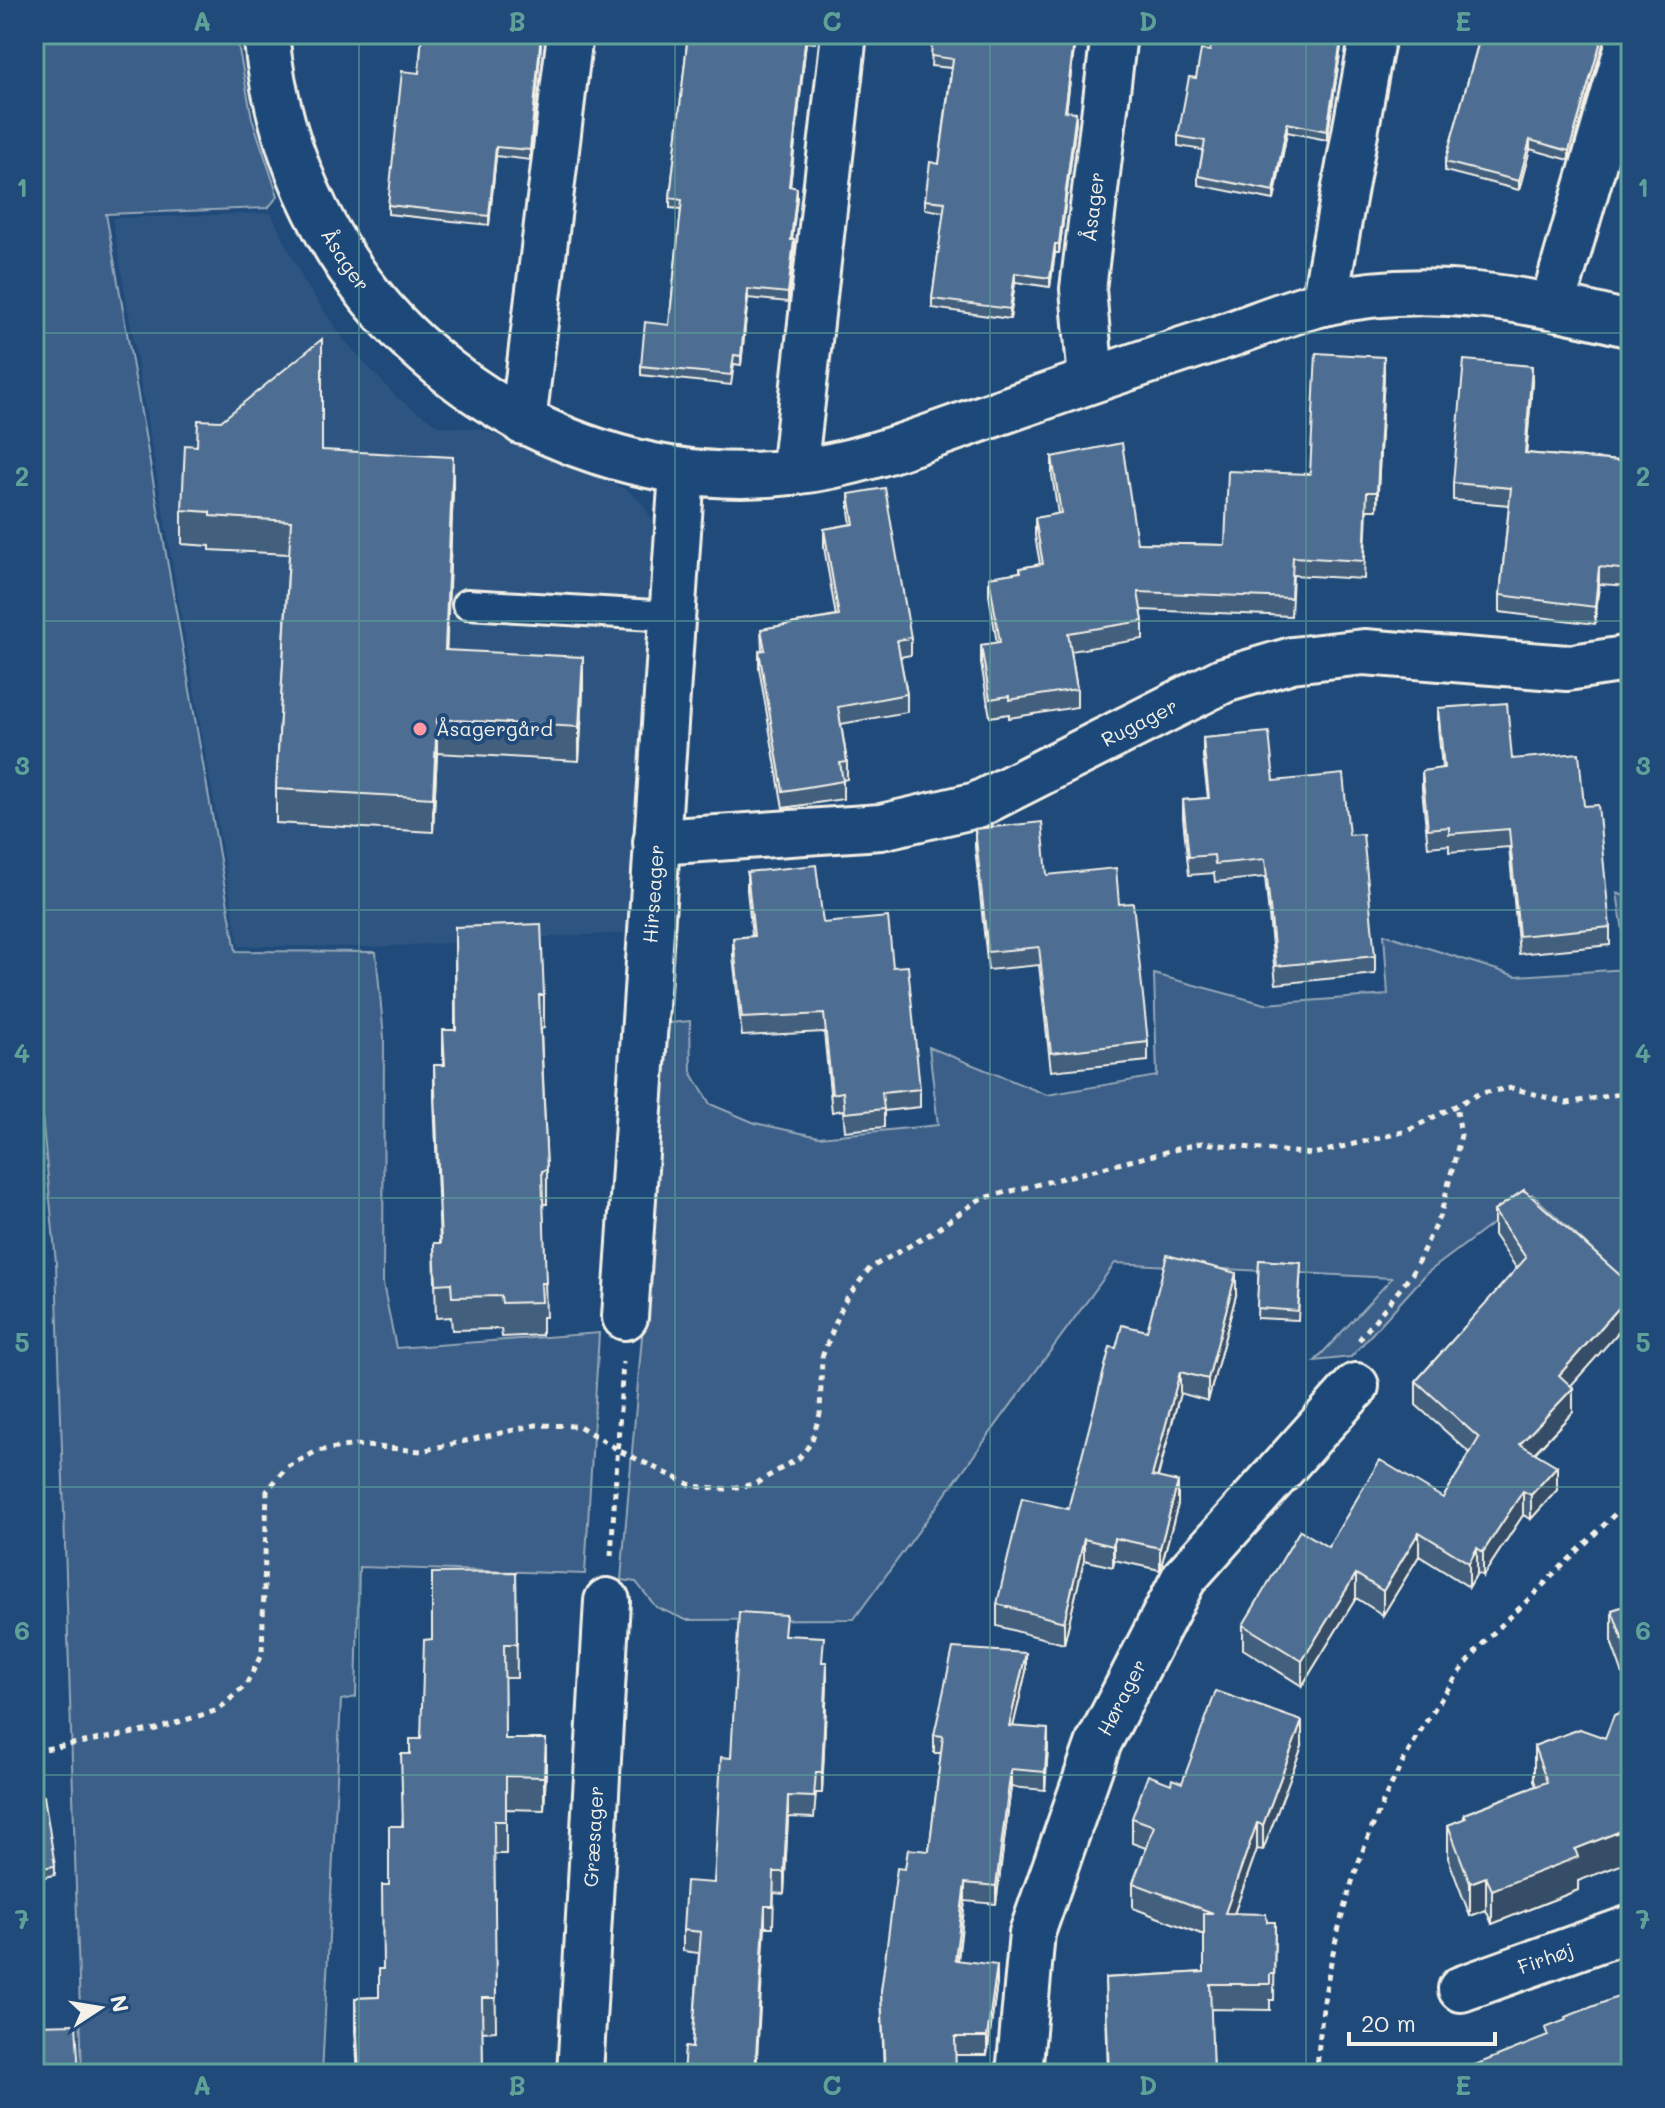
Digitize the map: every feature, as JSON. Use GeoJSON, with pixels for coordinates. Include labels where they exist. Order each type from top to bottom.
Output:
{"type":"FeatureCollection","features":[{"type":"Feature","properties":{"kind":"street","name":"Åsager"},"geometry":{"type":"LineString","coordinates":[[266,34],[271,80],[289,150],[318,218],[356,280],[405,336],[461,384],[523,422],[601,454],[682,472],[738,475],[794,472],[881,454],[1324,303],[1437,290],[1553,304],[1631,325]]}},
{"type":"Feature","properties":{"kind":"street"},"geometry":{"type":"LineString","coordinates":[[523,422],[570,34]]}},
{"type":"Feature","properties":{"kind":"street"},"geometry":{"type":"LineString","coordinates":[[794,472],[844,34]]}},
{"type":"Feature","properties":{"kind":"street","name":"Åsager"},"geometry":{"type":"LineString","coordinates":[[1091,380],[1083,289],[1114,34]]}},
{"type":"Feature","properties":{"kind":"street"},"geometry":{"type":"LineString","coordinates":[[1324,303],[1373,34]]}},
{"type":"Feature","properties":{"kind":"street"},"geometry":{"type":"LineString","coordinates":[[1553,304],[1631,35]]}},
{"type":"Feature","properties":{"kind":"street","name":"Hirseager"},"geometry":{"type":"LineString","coordinates":[[625,1317],[682,472]]}},
{"type":"Feature","properties":{"kind":"street","name":"Rugager"},"geometry":{"type":"LineString","coordinates":[[656,842],[881,827],[977,805],[1224,680],[1292,660],[1364,652],[1567,668],[1631,658]]}},
{"type":"Feature","properties":{"kind":"street","name":"Hørager"},"geometry":{"type":"LineString","coordinates":[[1019,2074],[1032,1933],[1099,1742],[1184,1578],[1356,1386]]}},
{"type":"Feature","properties":{"kind":"street","name":"Græsager"},"geometry":{"type":"LineString","coordinates":[[580,2074],[607,1601]]}},
{"type":"Feature","properties":{"kind":"street","name":"Firhøj"},"geometry":{"type":"LineString","coordinates":[[1461,1989],[1631,1928]]}},
{"type":"Feature","properties":{"kind":"lane"},"geometry":{"type":"LineString","coordinates":[[467,604],[671,616]]}},
{"type":"Feature","properties":{"kind":"path"},"geometry":{"type":"LineString","coordinates":[[34,1751],[168,1726],[218,1710],[246,1685],[262,1653],[267,1491],[286,1468],[317,1451],[355,1445],[421,1451],[536,1425],[579,1426],[620,1451],[693,1486],[725,1489],[755,1484],[781,1472],[799,1458],[811,1443],[820,1414],[822,1357],[844,1302],[870,1268],[927,1236],[980,1199],[1201,1143],[1313,1154],[1407,1131],[1480,1093],[1512,1088],[1567,1103],[1631,1092]]}},
{"type":"Feature","properties":{"kind":"path"},"geometry":{"type":"LineString","coordinates":[[1356,1386],[1349,1353],[1412,1274],[1441,1213],[1461,1135],[1456,1105]]}},
{"type":"Feature","properties":{"kind":"path"},"geometry":{"type":"LineString","coordinates":[[607,1601],[620,1451],[625,1317]]}},
{"type":"Feature","properties":{"kind":"path"},"geometry":{"type":"LineString","coordinates":[[1317,2074],[1319,2022],[1339,1920],[1373,1823],[1420,1732],[1480,1647],[1631,1498]]}},
{"type":"Feature","properties":{"kind":"shaded area"},"geometry":{"type":"Polygon","coordinates":[[[34,34],[236,34],[252,118],[278,196],[268,208],[106,214],[236,951],[376,952],[384,1038],[383,1284],[396,1348],[599,1333],[585,1574],[359,1567],[356,1697],[341,1700],[322,2074],[82,2074],[56,1263],[34,1030],[34,34]]]}},
{"type":"Feature","properties":{"kind":"shaded area","name":"Åsagergård"},"geometry":{"type":"Polygon","coordinates":[[[271,213],[305,283],[345,341],[396,397],[439,426],[481,429],[626,489],[643,504],[655,525],[625,933],[375,947],[239,946],[112,218],[271,213]]]}},
{"type":"Feature","properties":{"kind":"shaded area"},"geometry":{"type":"Polygon","coordinates":[[[1617,893],[1631,899],[1631,1286],[1532,1194],[1427,1273],[1351,1357],[1315,1361],[1392,1278],[1115,1263],[854,1619],[686,1620],[656,1607],[636,1582],[621,1580],[669,1023],[690,1021],[691,1072],[710,1104],[755,1123],[819,1137],[938,1125],[929,1047],[1047,1095],[1157,1076],[1154,974],[1265,1004],[1388,995],[1384,934],[1516,976],[1629,969],[1617,893]]]}},
{"type":"Feature","properties":{"kind":"building"},"geometry":{"type":"Polygon","coordinates":[[[422,34],[541,34],[530,150],[496,147],[489,216],[388,205],[402,71],[419,73],[422,34]]]}},
{"type":"Feature","properties":{"kind":"building"},"geometry":{"type":"Polygon","coordinates":[[[688,34],[806,34],[789,186],[797,188],[788,293],[748,289],[741,356],[734,355],[731,375],[641,366],[645,322],[669,325],[682,200],[670,198],[688,34]]]}},
{"type":"Feature","properties":{"kind":"building"},"geometry":{"type":"Polygon","coordinates":[[[933,34],[1075,34],[1065,111],[1076,112],[1059,244],[1055,244],[1050,278],[1015,273],[1010,309],[932,299],[945,202],[925,200],[930,162],[939,164],[953,59],[931,56],[933,34]]]}},
{"type":"Feature","properties":{"kind":"building"},"geometry":{"type":"Polygon","coordinates":[[[1214,34],[1342,34],[1327,131],[1287,123],[1274,191],[1198,176],[1205,141],[1178,136],[1189,77],[1196,78],[1201,50],[1210,51],[1214,34]]]}},
{"type":"Feature","properties":{"kind":"building"},"geometry":{"type":"Polygon","coordinates":[[[1481,34],[1603,34],[1569,151],[1530,140],[1519,181],[1445,162],[1481,34]]]}},
{"type":"Feature","properties":{"kind":"building"},"geometry":{"type":"Polygon","coordinates":[[[322,339],[322,450],[453,457],[445,650],[583,657],[579,727],[437,719],[433,798],[276,789],[291,521],[210,516],[210,512],[182,510],[185,445],[197,446],[198,420],[221,421],[322,339]]]}},
{"type":"Feature","properties":{"kind":"building"},"geometry":{"type":"Polygon","coordinates":[[[1316,353],[1384,357],[1377,492],[1367,492],[1364,561],[1293,557],[1291,598],[1138,592],[1143,621],[1068,633],[1077,689],[1009,700],[1009,696],[990,699],[981,645],[1000,642],[989,577],[1021,572],[1020,568],[1043,564],[1035,518],[1061,513],[1052,457],[1122,443],[1137,543],[1225,545],[1228,471],[1310,474],[1316,353]]]}},
{"type":"Feature","properties":{"kind":"building"},"geometry":{"type":"Polygon","coordinates":[[[1464,360],[1532,366],[1525,453],[1631,462],[1631,570],[1599,567],[1595,607],[1500,595],[1511,488],[1453,483],[1464,360]]]}},
{"type":"Feature","properties":{"kind":"building"},"geometry":{"type":"Polygon","coordinates":[[[885,488],[911,638],[897,640],[907,694],[838,707],[847,762],[840,763],[843,781],[783,791],[759,651],[765,650],[761,629],[839,616],[824,529],[854,524],[849,494],[885,488]]]}},
{"type":"Feature","properties":{"kind":"building"},"geometry":{"type":"Polygon","coordinates":[[[1507,703],[1512,759],[1579,753],[1584,806],[1598,805],[1610,927],[1519,936],[1509,829],[1449,834],[1449,827],[1428,829],[1422,771],[1444,768],[1438,708],[1507,703]]]}},
{"type":"Feature","properties":{"kind":"building"},"geometry":{"type":"Polygon","coordinates":[[[1269,732],[1274,781],[1343,774],[1349,835],[1363,834],[1375,956],[1276,966],[1265,859],[1215,864],[1214,855],[1189,857],[1183,800],[1209,798],[1203,738],[1269,732]]]}},
{"type":"Feature","properties":{"kind":"building"},"geometry":{"type":"Polygon","coordinates":[[[1042,822],[1047,875],[1116,868],[1119,904],[1133,903],[1148,1042],[1051,1053],[1039,947],[988,952],[975,829],[1042,822]]]}},
{"type":"Feature","properties":{"kind":"building"},"geometry":{"type":"Polygon","coordinates":[[[816,865],[823,923],[888,917],[893,967],[908,966],[920,1089],[882,1093],[884,1109],[845,1113],[843,1092],[832,1094],[824,1014],[742,1018],[733,938],[754,936],[747,872],[816,865]]]}},
{"type":"Feature","properties":{"kind":"building"},"geometry":{"type":"Polygon","coordinates":[[[541,924],[544,995],[539,995],[547,1170],[542,1171],[546,1283],[541,1283],[542,1302],[502,1303],[501,1296],[452,1297],[451,1283],[436,1284],[434,1243],[441,1243],[434,1065],[445,1065],[443,1030],[456,1030],[455,927],[541,924]]]}},
{"type":"Feature","properties":{"kind":"building"},"geometry":{"type":"Polygon","coordinates":[[[1524,1190],[1631,1285],[1631,1294],[1559,1375],[1573,1388],[1520,1444],[1557,1466],[1531,1495],[1523,1491],[1483,1552],[1477,1548],[1469,1563],[1419,1532],[1383,1591],[1356,1574],[1302,1661],[1243,1625],[1300,1530],[1328,1547],[1380,1460],[1443,1498],[1479,1438],[1416,1381],[1526,1258],[1494,1211],[1524,1190]]]}},
{"type":"Feature","properties":{"kind":"building"},"geometry":{"type":"Polygon","coordinates":[[[1167,1255],[1236,1273],[1208,1379],[1180,1372],[1152,1476],[1178,1482],[1160,1548],[1114,1538],[1113,1546],[1084,1539],[1064,1622],[997,1604],[1022,1498],[1068,1509],[1110,1347],[1116,1348],[1122,1325],[1147,1331],[1167,1255]]]}},
{"type":"Feature","properties":{"kind":"building"},"geometry":{"type":"Polygon","coordinates":[[[1259,1260],[1301,1263],[1298,1311],[1257,1308],[1259,1260]]]}},
{"type":"Feature","properties":{"kind":"building"},"geometry":{"type":"Polygon","coordinates":[[[516,1572],[517,1644],[504,1644],[505,1739],[546,1739],[544,1777],[506,1776],[506,1821],[494,1821],[496,1998],[482,1998],[483,2074],[359,2074],[355,1998],[379,1997],[379,1969],[383,1969],[382,1885],[389,1885],[389,1826],[403,1826],[401,1754],[410,1754],[410,1739],[421,1739],[424,1640],[432,1639],[432,1573],[516,1572]]]}},
{"type":"Feature","properties":{"kind":"building"},"geometry":{"type":"Polygon","coordinates":[[[1631,1604],[1631,1663],[1612,1610],[1631,1604]]]}},
{"type":"Feature","properties":{"kind":"building"},"geometry":{"type":"Polygon","coordinates":[[[739,1612],[786,1615],[784,1635],[824,1637],[822,1662],[827,1662],[822,1772],[816,1772],[814,1797],[788,1796],[784,1872],[774,1872],[773,1906],[765,1906],[755,2074],[683,2074],[685,2047],[692,2048],[701,1932],[683,1930],[686,1881],[714,1883],[721,1757],[731,1758],[739,1612]]]}},
{"type":"Feature","properties":{"kind":"building"},"geometry":{"type":"Polygon","coordinates":[[[953,1648],[1026,1653],[1009,1726],[1048,1729],[1045,1772],[1011,1769],[996,1886],[965,1883],[955,1960],[997,1965],[987,2037],[955,2037],[956,2074],[885,2074],[881,1991],[897,1868],[905,1869],[908,1849],[929,1851],[943,1736],[934,1735],[953,1648]]]}},
{"type":"Feature","properties":{"kind":"building"},"geometry":{"type":"Polygon","coordinates":[[[1216,1691],[1302,1721],[1263,1825],[1257,1823],[1225,1913],[1266,1914],[1267,1922],[1275,1922],[1274,1974],[1270,1974],[1270,1984],[1210,1984],[1213,2074],[1109,2074],[1105,1978],[1204,1972],[1204,1913],[1213,1913],[1133,1883],[1154,1826],[1132,1818],[1148,1775],[1171,1784],[1172,1779],[1182,1783],[1216,1691]]]}},
{"type":"Feature","properties":{"kind":"building"},"geometry":{"type":"Polygon","coordinates":[[[1631,1709],[1631,1827],[1575,1849],[1578,1857],[1492,1890],[1486,1877],[1470,1883],[1448,1825],[1466,1818],[1464,1814],[1547,1782],[1534,1746],[1580,1729],[1605,1738],[1614,1715],[1631,1709]]]}},
{"type":"Feature","properties":{"kind":"building"},"geometry":{"type":"Polygon","coordinates":[[[44,1796],[55,1866],[34,1869],[34,1798],[44,1796]]]}},
{"type":"Feature","properties":{"kind":"building"},"geometry":{"type":"Polygon","coordinates":[[[1631,1992],[1631,2074],[1469,2074],[1467,2068],[1548,2036],[1545,2028],[1566,2020],[1565,2017],[1631,1992]]]}},
{"type":"Feature","properties":{"kind":"building"},"geometry":{"type":"Polygon","coordinates":[[[76,2024],[79,2074],[34,2074],[34,2025],[76,2024]]]}},
{"type":"Feature","properties":{"kind":"place","name":"Åsagergård"},"geometry":{"type":"Point","coordinates":[420,729]}}]}
